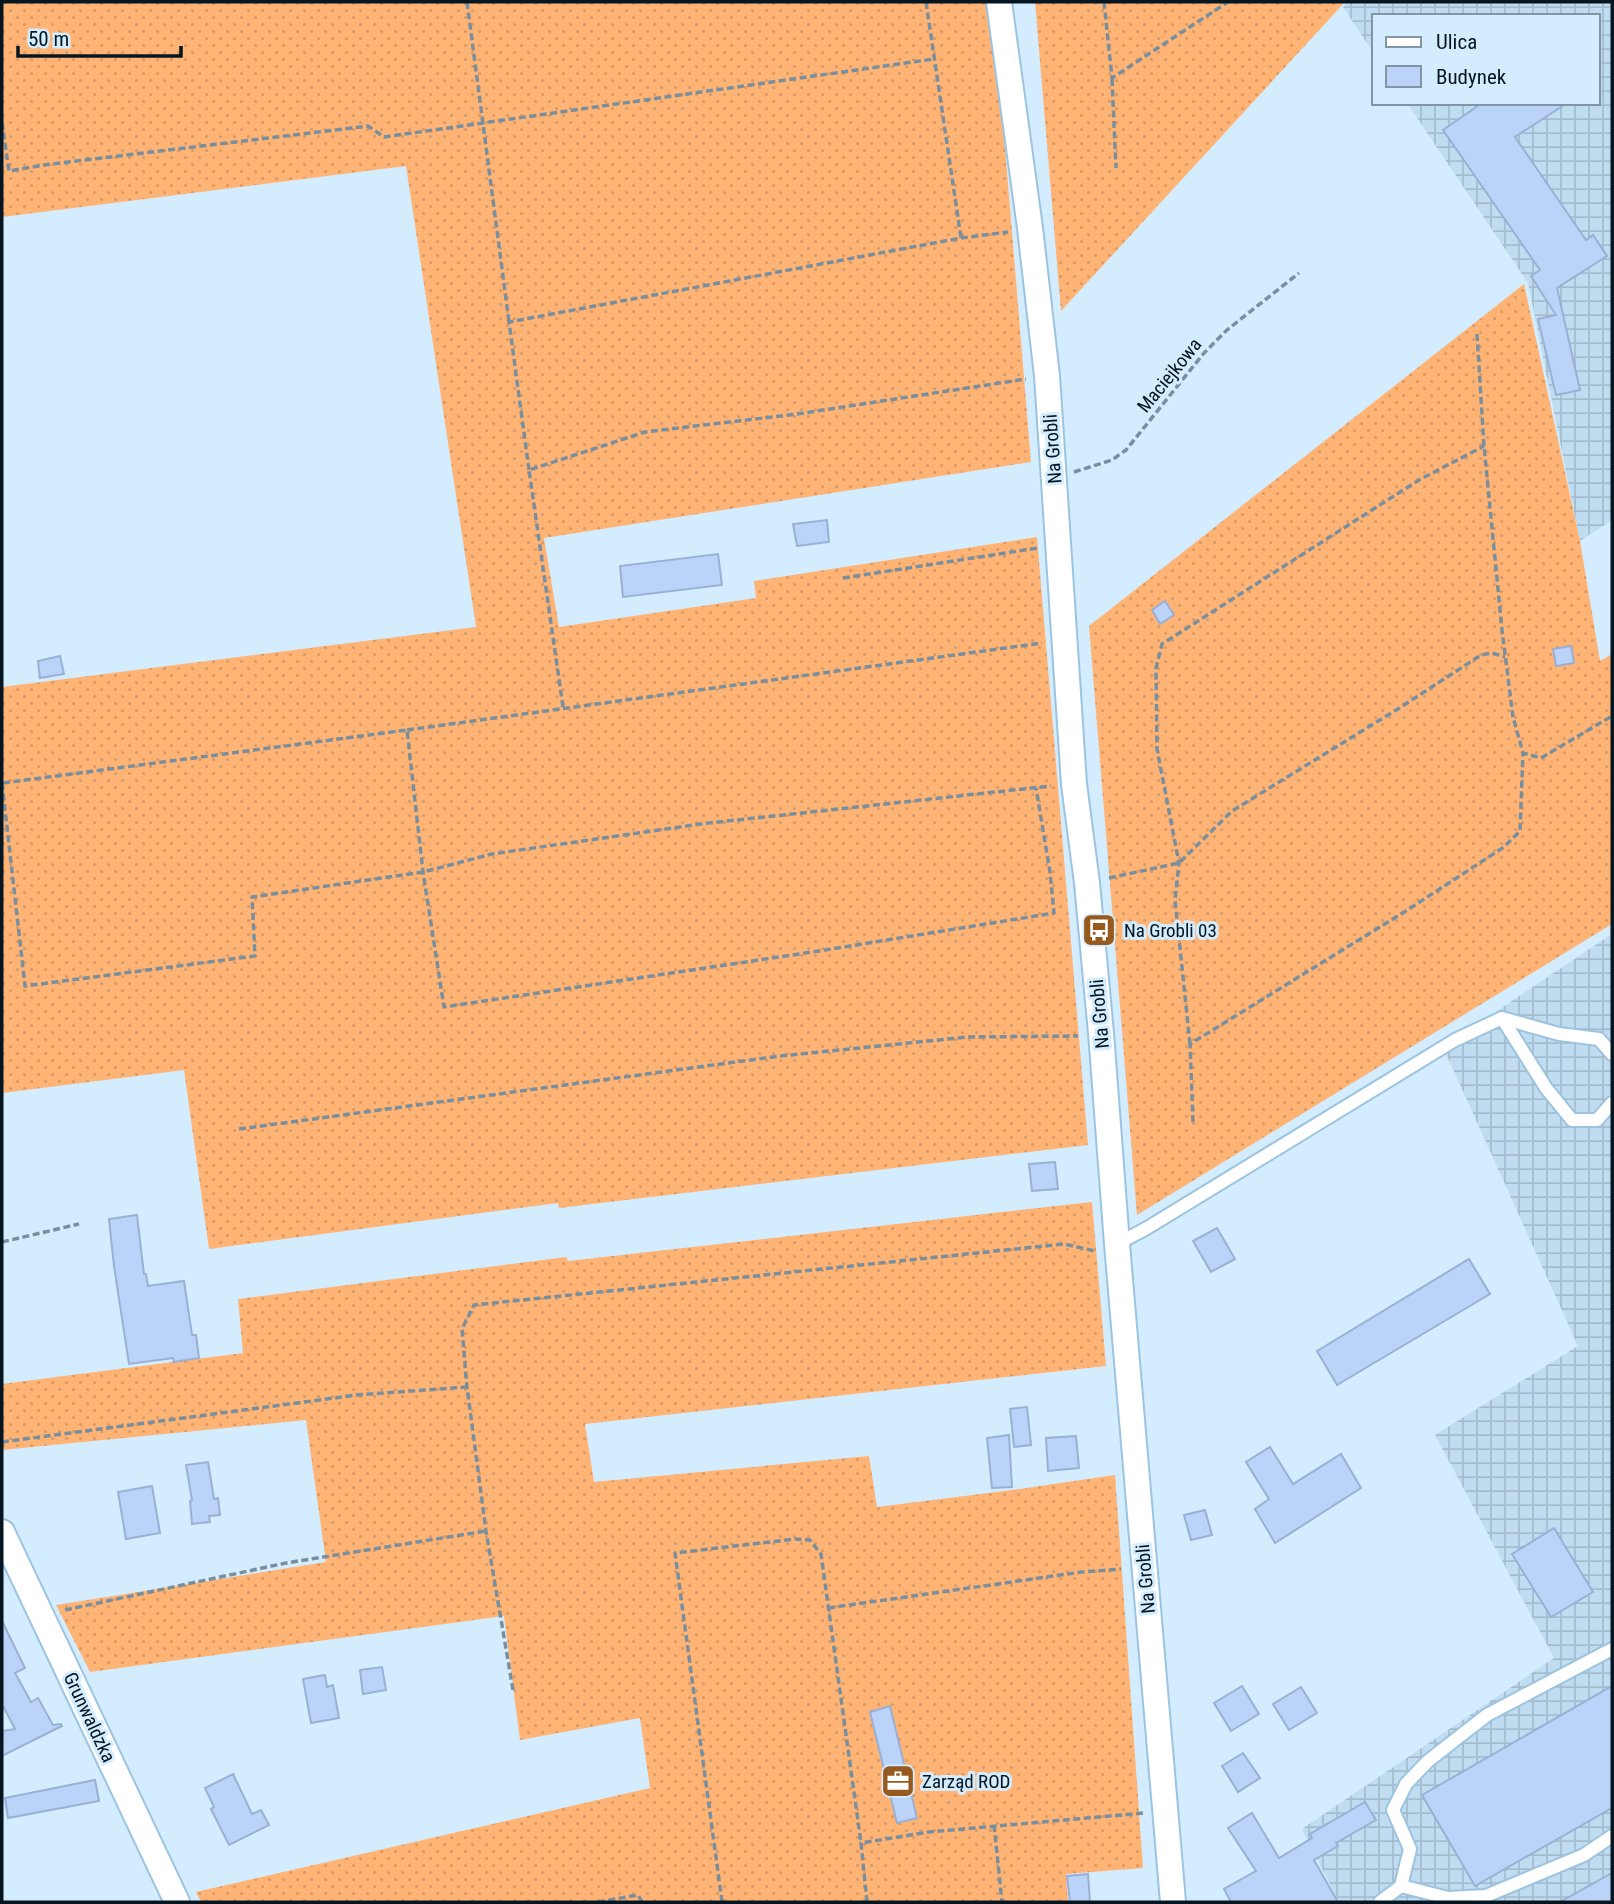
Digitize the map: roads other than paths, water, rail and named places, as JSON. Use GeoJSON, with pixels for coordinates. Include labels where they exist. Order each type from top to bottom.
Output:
{"type":"FeatureCollection","features":[{"type":"Feature","properties":{"kind":"street","name":"Na Grobli"},"geometry":{"type":"LineString","coordinates":[[999,2],[1047,376],[1074,784],[1087,883],[1101,1033],[1173,1902]]}},
{"type":"Feature","properties":{"kind":"street","name":"Grunwaldzka"},"geometry":{"type":"LineString","coordinates":[[2,1532],[177,1902]]}},
{"type":"Feature","properties":{"kind":"lane"},"geometry":{"type":"LineString","coordinates":[[1117,1244],[1455,1040],[1502,1018],[1559,1034],[1599,1039],[1612,1054]]}},
{"type":"Feature","properties":{"kind":"lane"},"geometry":{"type":"LineString","coordinates":[[1502,1018],[1546,1087],[1572,1119],[1597,1120],[1612,1103]]}},
{"type":"Feature","properties":{"kind":"lane"},"geometry":{"type":"LineString","coordinates":[[1380,1902],[1401,1886],[1410,1849],[1393,1810],[1406,1784],[1428,1761],[1487,1715],[1612,1649]]}},
{"type":"Feature","properties":{"kind":"lane"},"geometry":{"type":"LineString","coordinates":[[1401,1886],[1448,1898],[1486,1896],[1584,1855],[1612,1836]]}},
{"type":"Feature","properties":{"kind":"place","name":"Na Grobli 03"},"geometry":{"type":"Point","coordinates":[1099,930]}},
{"type":"Feature","properties":{"kind":"place","name":"Zarząd ROD"},"geometry":{"type":"Point","coordinates":[898,1781]}}]}
